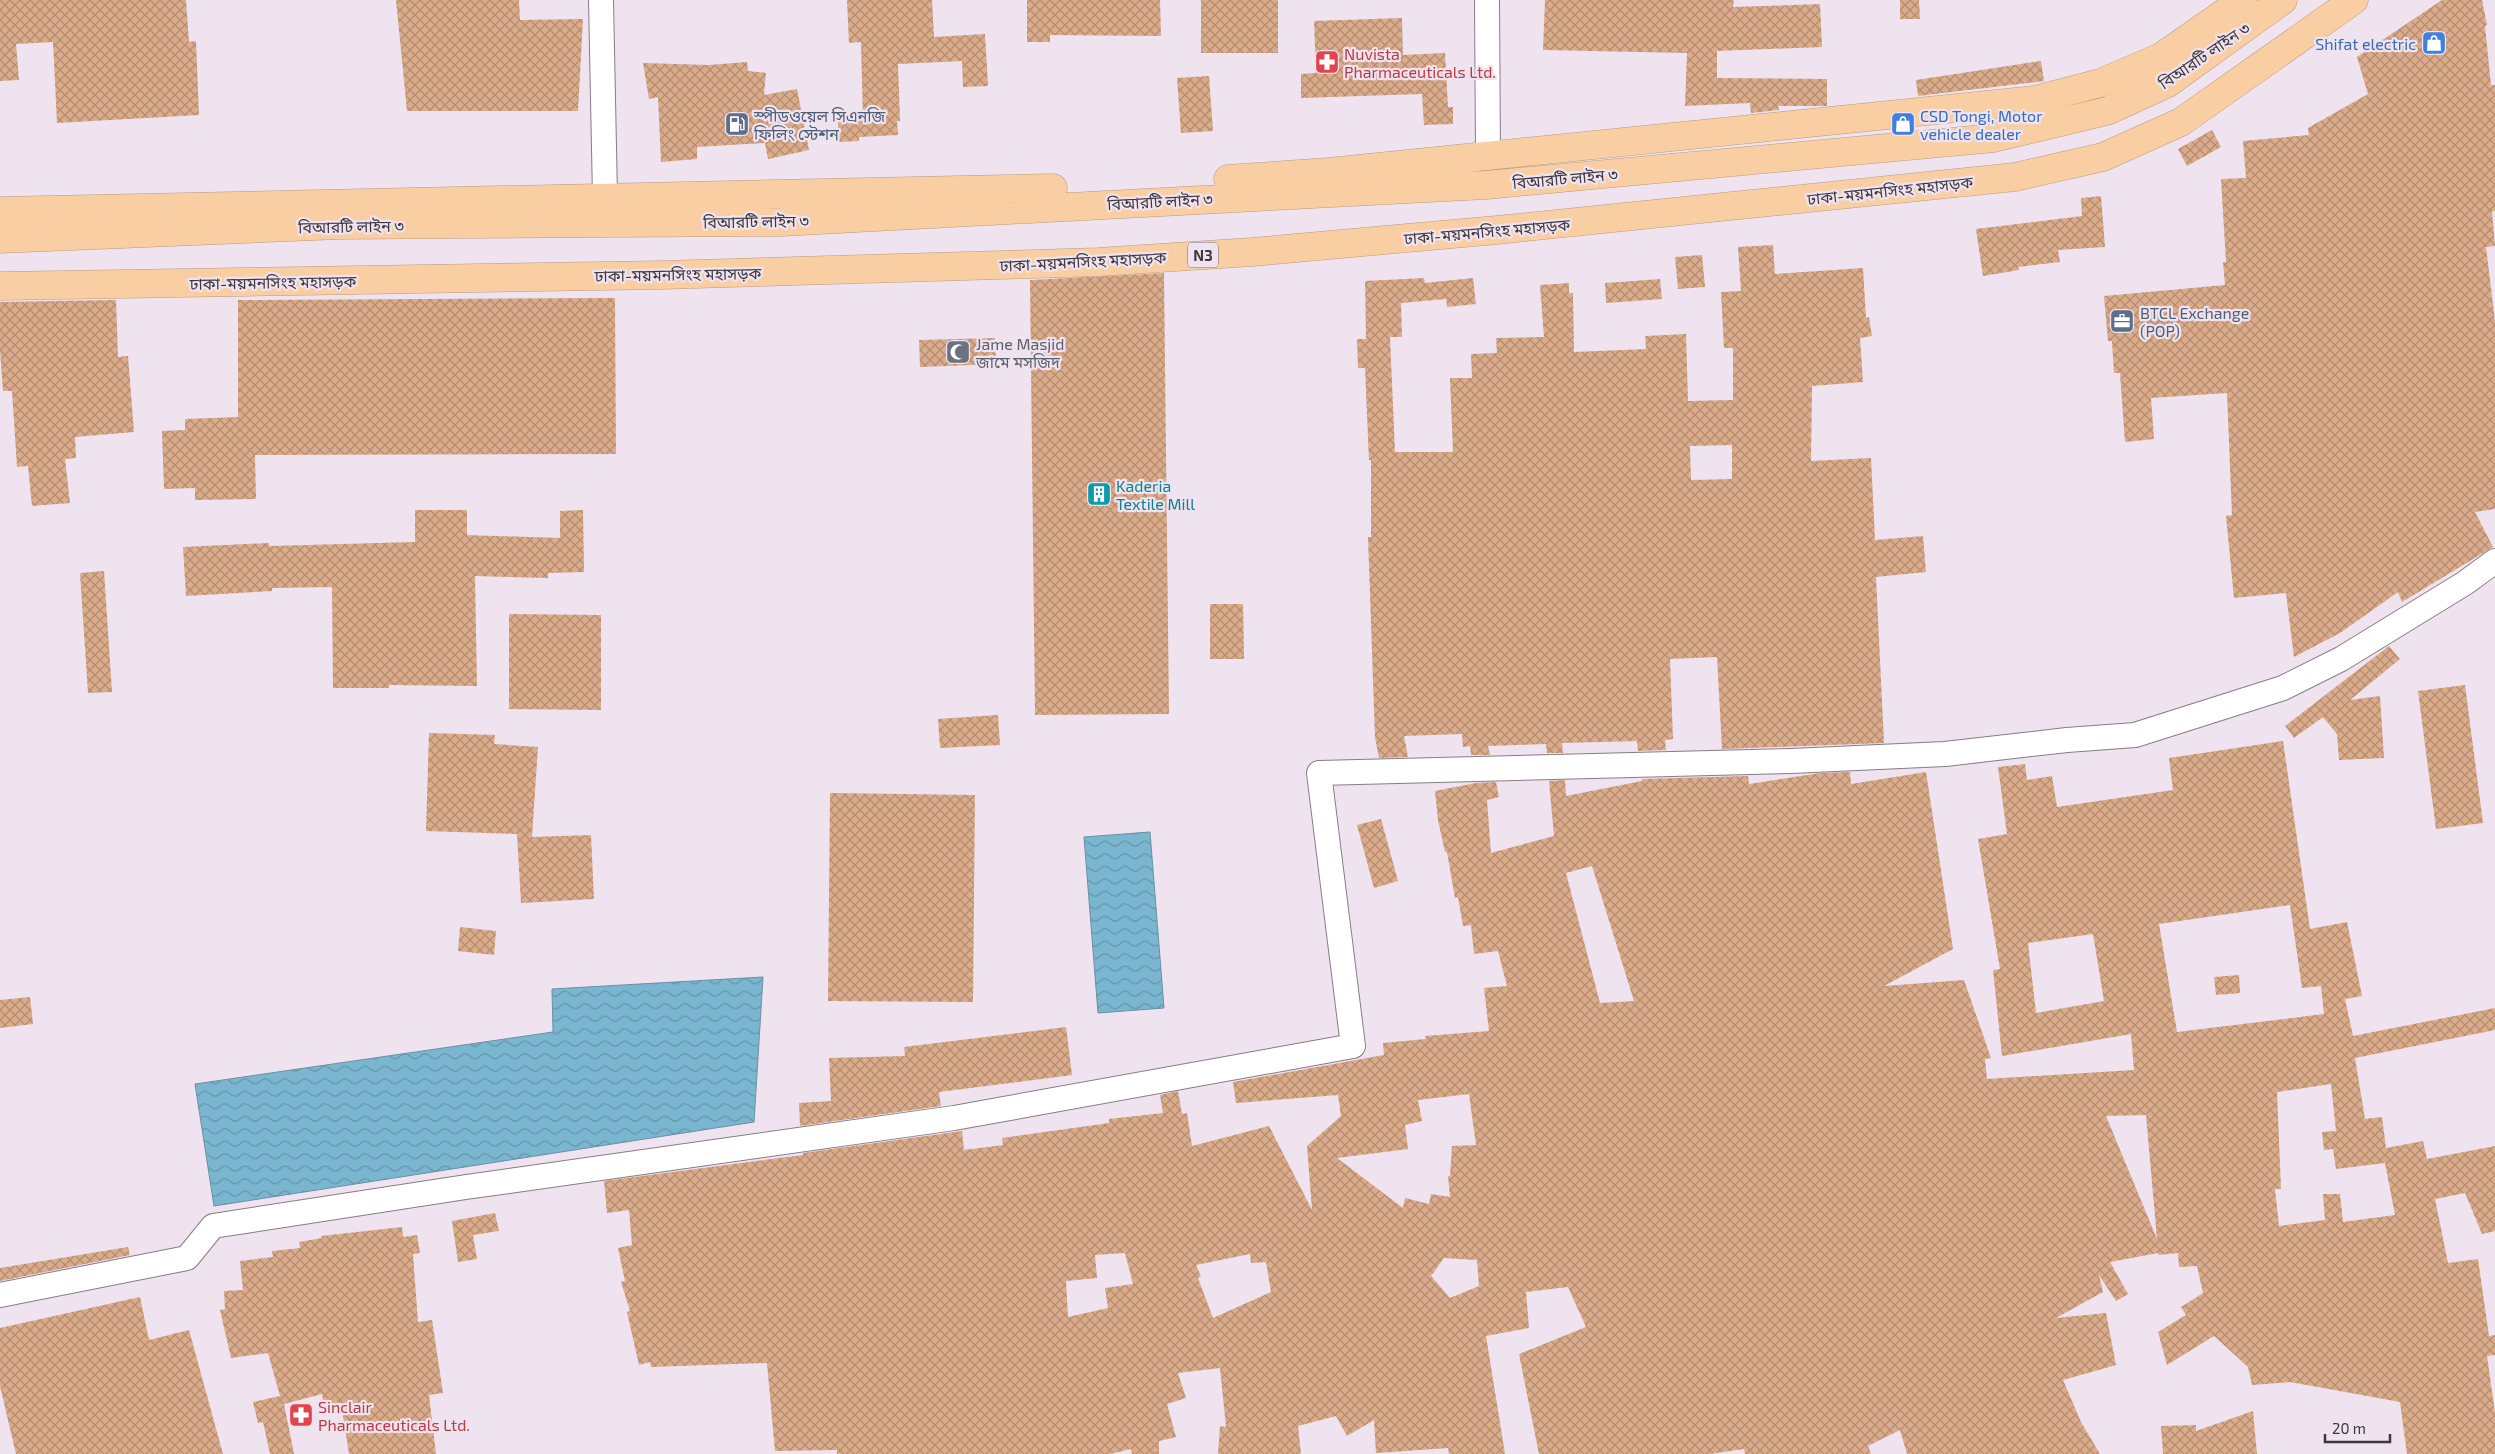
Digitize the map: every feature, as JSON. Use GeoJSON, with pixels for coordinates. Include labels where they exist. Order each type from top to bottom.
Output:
{"type":"FeatureCollection","features":[{"type":"Feature","properties":{"kind":"highway"},"geometry":{"type":"LineString","coordinates":[[0,211],[1010,190],[1166,184],[1329,172],[1488,154],[2034,100],[2100,83],[2161,57],[2243,0]]}},
{"type":"Feature","properties":{"kind":"highway","name":"বিআরটি লাইন ৩"},"geometry":{"type":"LineString","coordinates":[[0,238],[339,225],[800,220],[1486,185],[1994,138],[2107,111],[2168,83],[2283,0]]}},
{"type":"Feature","properties":{"kind":"highway","name":"ঢাকা-ময়মনসিংহ মহাসড়ক"},"geometry":{"type":"LineString","coordinates":[[0,286],[662,275],[1098,262],[1252,252],[1498,230],[2015,177],[2103,157],[2181,122],[2354,0]]}},
{"type":"Feature","properties":{"kind":"street"},"geometry":{"type":"LineString","coordinates":[[601,0],[606,197]]}},
{"type":"Feature","properties":{"kind":"street"},"geometry":{"type":"LineString","coordinates":[[1487,0],[1488,154]]}},
{"type":"Feature","properties":{"kind":"street"},"geometry":{"type":"LineString","coordinates":[[0,1295],[187,1258],[213,1226],[466,1187],[954,1118],[1354,1046],[1319,773],[1791,761],[1926,755],[2135,735],[2283,688],[2341,659],[2465,583],[2495,561]]}},
{"type":"Feature","properties":{"kind":"water"},"geometry":{"type":"Polygon","coordinates":[[[1150,832],[1164,1008],[1098,1013],[1084,837],[1150,832]]]}},
{"type":"Feature","properties":{"kind":"water"},"geometry":{"type":"Polygon","coordinates":[[[763,977],[754,1122],[214,1206],[195,1084],[553,1032],[552,989],[763,977]]]}},
{"type":"Feature","properties":{"kind":"building"},"geometry":{"type":"Polygon","coordinates":[[[0,0],[186,0],[189,42],[196,41],[199,115],[57,123],[53,42],[16,44],[19,80],[0,81],[0,0]]]}},
{"type":"Feature","properties":{"kind":"building"},"geometry":{"type":"Polygon","coordinates":[[[396,0],[519,0],[520,20],[583,19],[578,111],[407,111],[396,0]]]}},
{"type":"Feature","properties":{"kind":"building"},"geometry":{"type":"Polygon","coordinates":[[[847,0],[932,0],[934,37],[985,34],[988,86],[963,87],[962,61],[898,64],[900,121],[897,121],[898,135],[859,137],[859,141],[838,142],[838,118],[863,118],[861,42],[849,43],[847,0]]]}},
{"type":"Feature","properties":{"kind":"building"},"geometry":{"type":"Polygon","coordinates":[[[1027,0],[1160,0],[1161,36],[1050,35],[1050,42],[1027,42],[1027,0]]]}},
{"type":"Feature","properties":{"kind":"building"},"geometry":{"type":"Polygon","coordinates":[[[1201,0],[1278,0],[1278,53],[1201,53],[1201,0]]]}},
{"type":"Feature","properties":{"kind":"building"},"geometry":{"type":"Polygon","coordinates":[[[1545,0],[1734,0],[1733,7],[1820,4],[1822,47],[1717,51],[1717,78],[1827,79],[1827,106],[1778,106],[1779,110],[1751,113],[1750,103],[1685,106],[1687,53],[1543,50],[1545,0]]]}},
{"type":"Feature","properties":{"kind":"building"},"geometry":{"type":"Polygon","coordinates":[[[1900,0],[1919,0],[1920,19],[1900,19],[1900,0]]]}},
{"type":"Feature","properties":{"kind":"building"},"geometry":{"type":"Polygon","coordinates":[[[2442,0],[2482,0],[2487,25],[2485,26],[2491,85],[2495,85],[2495,211],[2492,211],[2495,246],[2486,247],[2495,321],[2495,509],[2475,512],[2493,547],[2402,602],[2398,592],[2340,633],[2294,657],[2286,593],[2234,598],[2226,516],[2232,515],[2227,393],[2151,398],[2154,439],[2125,442],[2120,373],[2114,373],[2112,341],[2108,341],[2104,296],[2225,285],[2223,262],[2226,262],[2221,179],[2246,178],[2243,141],[2309,135],[2308,128],[2368,94],[2357,57],[2442,0]]]}},
{"type":"Feature","properties":{"kind":"building"},"geometry":{"type":"Polygon","coordinates":[[[1402,18],[1403,55],[1445,53],[1448,107],[1453,107],[1453,124],[1424,125],[1422,94],[1301,98],[1301,74],[1316,73],[1314,21],[1402,18]]]}},
{"type":"Feature","properties":{"kind":"building"},"geometry":{"type":"Polygon","coordinates":[[[2041,61],[2044,81],[1918,96],[1916,80],[2041,61]]]}},
{"type":"Feature","properties":{"kind":"building"},"geometry":{"type":"Polygon","coordinates":[[[747,62],[748,71],[766,73],[764,95],[797,89],[809,150],[768,159],[765,143],[697,147],[697,159],[661,162],[658,97],[649,99],[643,63],[709,65],[747,62]]]}},
{"type":"Feature","properties":{"kind":"building"},"geometry":{"type":"Polygon","coordinates":[[[1209,76],[1213,131],[1181,133],[1177,78],[1209,76]]]}},
{"type":"Feature","properties":{"kind":"building"},"geometry":{"type":"Polygon","coordinates":[[[2212,130],[2221,147],[2187,166],[2178,149],[2212,130]]]}},
{"type":"Feature","properties":{"kind":"building"},"geometry":{"type":"Polygon","coordinates":[[[2101,196],[2105,247],[2058,250],[2060,262],[2018,267],[2019,270],[1983,276],[1976,229],[2082,216],[2081,198],[2101,196]]]}},
{"type":"Feature","properties":{"kind":"building"},"geometry":{"type":"Polygon","coordinates":[[[1773,245],[1775,274],[1863,268],[1866,318],[1869,317],[1872,336],[1860,338],[1863,382],[1812,386],[1811,461],[1871,458],[1875,540],[1923,536],[1926,572],[1876,577],[1884,743],[1722,749],[1717,657],[1670,659],[1673,739],[1665,740],[1666,750],[1638,751],[1637,741],[1562,743],[1563,753],[1547,753],[1546,744],[1488,746],[1490,755],[1471,755],[1470,746],[1463,747],[1462,734],[1404,736],[1408,757],[1379,758],[1375,737],[1368,537],[1371,537],[1371,460],[1369,460],[1365,368],[1358,368],[1357,339],[1366,339],[1365,281],[1424,278],[1425,283],[1473,278],[1476,304],[1447,307],[1446,299],[1401,303],[1402,337],[1390,337],[1395,452],[1453,452],[1450,378],[1472,378],[1471,354],[1497,353],[1496,338],[1544,337],[1540,285],[1569,283],[1569,293],[1573,293],[1574,352],[1646,349],[1645,336],[1686,334],[1688,401],[1733,400],[1733,348],[1724,348],[1721,292],[1741,291],[1738,247],[1773,245]],[[1732,445],[1690,446],[1691,480],[1732,479],[1732,445]]]}},
{"type":"Feature","properties":{"kind":"building"},"geometry":{"type":"Polygon","coordinates":[[[1702,255],[1705,287],[1678,289],[1675,257],[1702,255]]]}},
{"type":"Feature","properties":{"kind":"building","name":"Kaderia Textile Mill"},"geometry":{"type":"Polygon","coordinates":[[[1164,273],[1169,714],[1035,715],[1030,280],[1164,273]]]}},
{"type":"Feature","properties":{"kind":"building"},"geometry":{"type":"Polygon","coordinates":[[[1660,279],[1662,299],[1606,303],[1605,283],[1660,279]]]}},
{"type":"Feature","properties":{"kind":"building"},"geometry":{"type":"Polygon","coordinates":[[[615,298],[616,454],[255,455],[256,499],[195,500],[195,488],[164,489],[162,431],[185,430],[185,419],[238,417],[238,300],[615,298]]]}},
{"type":"Feature","properties":{"kind":"building"},"geometry":{"type":"Polygon","coordinates":[[[116,300],[118,357],[128,356],[134,432],[75,437],[76,458],[65,459],[70,503],[32,506],[28,466],[17,467],[12,391],[3,391],[0,350],[0,302],[116,300]]]}},
{"type":"Feature","properties":{"kind":"building","name":"Jame Masjid জামে মসজিদ"},"geometry":{"type":"Polygon","coordinates":[[[995,338],[996,364],[920,367],[919,340],[995,338]]]}},
{"type":"Feature","properties":{"kind":"building"},"geometry":{"type":"Polygon","coordinates":[[[415,510],[467,510],[467,535],[560,538],[560,511],[583,510],[584,572],[548,573],[548,578],[475,576],[477,686],[389,685],[389,688],[333,688],[332,587],[272,588],[272,591],[186,596],[183,547],[269,543],[269,546],[415,542],[415,510]]]}},
{"type":"Feature","properties":{"kind":"building"},"geometry":{"type":"Polygon","coordinates":[[[104,571],[112,692],[88,693],[80,573],[104,571]]]}},
{"type":"Feature","properties":{"kind":"building"},"geometry":{"type":"Polygon","coordinates":[[[1210,604],[1243,604],[1244,659],[1210,659],[1210,604]]]}},
{"type":"Feature","properties":{"kind":"building"},"geometry":{"type":"Polygon","coordinates":[[[509,614],[601,615],[601,710],[509,709],[509,614]]]}},
{"type":"Feature","properties":{"kind":"building"},"geometry":{"type":"Polygon","coordinates":[[[2389,646],[2400,659],[2350,700],[2380,696],[2384,758],[2339,760],[2337,734],[2323,717],[2294,738],[2285,726],[2389,646]]]}},
{"type":"Feature","properties":{"kind":"building"},"geometry":{"type":"Polygon","coordinates":[[[2465,685],[2483,823],[2436,829],[2418,691],[2465,685]]]}},
{"type":"Feature","properties":{"kind":"building"},"geometry":{"type":"Polygon","coordinates":[[[998,715],[1000,745],[940,748],[938,719],[998,715]]]}},
{"type":"Feature","properties":{"kind":"building"},"geometry":{"type":"Polygon","coordinates":[[[429,733],[495,735],[494,744],[538,747],[532,837],[591,835],[594,899],[521,903],[517,834],[426,831],[429,733]]]}},
{"type":"Feature","properties":{"kind":"building"},"geometry":{"type":"Polygon","coordinates":[[[2283,741],[2310,929],[2347,922],[2362,996],[2345,999],[2353,1036],[2495,1008],[2495,1030],[2355,1058],[2365,1119],[2382,1117],[2386,1148],[2423,1141],[2427,1159],[2495,1146],[2495,1231],[2482,1234],[2465,1193],[2435,1199],[2448,1263],[2478,1259],[2489,1336],[2495,1335],[2495,1355],[2487,1356],[2495,1413],[2495,1454],[2407,1454],[2400,1402],[2290,1382],[2252,1385],[2248,1367],[2214,1336],[2167,1365],[2158,1332],[2186,1315],[2181,1307],[2203,1293],[2197,1266],[2179,1267],[2178,1253],[2159,1255],[2158,1253],[2110,1262],[2128,1294],[2116,1301],[2099,1275],[2103,1292],[2056,1318],[2106,1313],[2116,1365],[2063,1380],[2081,1422],[2100,1454],[1907,1454],[1900,1430],[1868,1446],[1871,1454],[1745,1454],[1744,1449],[1710,1454],[1539,1454],[1519,1354],[1586,1327],[1568,1287],[1526,1292],[1529,1328],[1486,1336],[1505,1454],[1449,1454],[1448,1448],[1376,1453],[1374,1420],[1347,1436],[1336,1416],[1298,1426],[1301,1454],[1218,1454],[1220,1426],[1226,1427],[1220,1368],[1178,1373],[1186,1398],[1167,1404],[1176,1437],[1159,1441],[1159,1454],[1132,1454],[1131,1449],[1110,1454],[837,1454],[837,1450],[775,1451],[767,1363],[651,1367],[650,1362],[639,1365],[627,1312],[630,1311],[621,1282],[625,1281],[618,1248],[632,1245],[629,1210],[607,1213],[604,1181],[803,1155],[803,1153],[962,1131],[964,1150],[1003,1145],[1002,1138],[1109,1123],[1109,1119],[1163,1113],[1160,1095],[1178,1091],[1182,1114],[1187,1113],[1192,1146],[1269,1126],[1312,1210],[1307,1146],[1341,1116],[1338,1095],[1236,1103],[1233,1082],[1384,1055],[1383,1043],[1426,1039],[1425,1036],[1489,1031],[1484,988],[1507,986],[1498,951],[1474,954],[1471,925],[1463,926],[1458,897],[1455,898],[1447,852],[1445,852],[1438,820],[1435,791],[1476,783],[1496,782],[1499,797],[1487,800],[1491,853],[1554,836],[1549,781],[1565,780],[1566,796],[1642,781],[1642,779],[1748,776],[1749,784],[1820,773],[1850,772],[1851,784],[1926,772],[1953,949],[1884,986],[1964,980],[1991,1058],[1985,1059],[1987,1079],[2134,1070],[2131,1034],[2002,1056],[1993,970],[2000,969],[1978,839],[2007,834],[1998,767],[2025,764],[2027,780],[2052,776],[2057,807],[2173,790],[2169,758],[2283,741]],[[1592,866],[1566,873],[1600,1003],[1634,1001],[1592,866]],[[2290,905],[2159,924],[2177,1032],[2324,1014],[2321,986],[2302,988],[2290,905]],[[2093,934],[2028,943],[2036,1013],[2104,1001],[2093,934]],[[2331,1084],[2277,1092],[2281,1189],[2275,1189],[2279,1226],[2325,1220],[2323,1194],[2340,1194],[2343,1222],[2395,1215],[2385,1163],[2336,1169],[2333,1149],[2324,1150],[2322,1132],[2336,1131],[2331,1084]],[[1469,1094],[1418,1100],[1422,1121],[1405,1125],[1408,1149],[1337,1158],[1403,1208],[1405,1198],[1429,1204],[1431,1194],[1450,1197],[1448,1176],[1450,1176],[1452,1146],[1476,1145],[1469,1094]],[[2146,1115],[2106,1116],[2157,1239],[2146,1115]],[[1125,1253],[1095,1255],[1097,1278],[1066,1281],[1068,1317],[1108,1308],[1105,1288],[1133,1284],[1125,1253]],[[1250,1254],[1196,1265],[1201,1276],[1198,1278],[1213,1318],[1271,1292],[1266,1262],[1251,1263],[1250,1254]],[[1444,1258],[1431,1276],[1450,1298],[1479,1286],[1477,1260],[1444,1258]]]}},
{"type":"Feature","properties":{"kind":"building"},"geometry":{"type":"Polygon","coordinates":[[[830,793],[975,795],[973,1002],[828,1001],[830,793]]]}},
{"type":"Feature","properties":{"kind":"building"},"geometry":{"type":"Polygon","coordinates":[[[1381,819],[1398,881],[1374,888],[1357,825],[1381,819]]]}},
{"type":"Feature","properties":{"kind":"building"},"geometry":{"type":"Polygon","coordinates":[[[460,927],[496,931],[494,955],[458,951],[460,927]]]}},
{"type":"Feature","properties":{"kind":"building"},"geometry":{"type":"Polygon","coordinates":[[[2239,975],[2240,993],[2216,995],[2214,977],[2239,975]]]}},
{"type":"Feature","properties":{"kind":"building"},"geometry":{"type":"Polygon","coordinates":[[[30,997],[33,1024],[0,1028],[0,1000],[30,997]]]}},
{"type":"Feature","properties":{"kind":"building"},"geometry":{"type":"Polygon","coordinates":[[[1066,1027],[1072,1075],[939,1092],[941,1106],[800,1126],[799,1103],[831,1101],[829,1058],[905,1056],[904,1047],[1066,1027]]]}},
{"type":"Feature","properties":{"kind":"building"},"geometry":{"type":"Polygon","coordinates":[[[495,1213],[499,1231],[473,1235],[477,1259],[458,1262],[452,1221],[495,1213]]]}},
{"type":"Feature","properties":{"kind":"building"},"geometry":{"type":"Polygon","coordinates":[[[402,1227],[403,1237],[417,1235],[420,1253],[413,1254],[418,1322],[432,1320],[443,1393],[429,1395],[436,1454],[349,1454],[341,1403],[324,1406],[322,1394],[284,1404],[294,1454],[270,1454],[263,1422],[258,1423],[253,1402],[280,1396],[268,1353],[231,1358],[220,1310],[225,1309],[224,1291],[243,1290],[240,1261],[273,1257],[272,1251],[300,1248],[299,1242],[322,1238],[321,1236],[402,1227]]]}},
{"type":"Feature","properties":{"kind":"building"},"geometry":{"type":"Polygon","coordinates":[[[128,1247],[130,1255],[0,1281],[0,1268],[128,1247]]]}},
{"type":"Feature","properties":{"kind":"building"},"geometry":{"type":"Polygon","coordinates":[[[140,1297],[149,1340],[189,1330],[223,1454],[16,1454],[0,1386],[0,1328],[140,1297]]]}},
{"type":"Feature","properties":{"kind":"building"},"geometry":{"type":"Polygon","coordinates":[[[2253,1411],[2257,1454],[2163,1454],[2161,1426],[2196,1425],[2196,1431],[2253,1411]]]}},
{"type":"Feature","properties":{"kind":"place","name":"Shifat electric"},"geometry":{"type":"Point","coordinates":[2434,43]}},
{"type":"Feature","properties":{"kind":"place","name":"Nuvista Pharmaceuticals Ltd."},"geometry":{"type":"Point","coordinates":[1327,62]}},
{"type":"Feature","properties":{"kind":"place","name":"স্পীডওয়েল সিএনজি ফিলিং স্টেশন"},"geometry":{"type":"Point","coordinates":[737,124]}},
{"type":"Feature","properties":{"kind":"place","name":"CSD Tongi, Motor vehicle dealer"},"geometry":{"type":"Point","coordinates":[1903,124]}},
{"type":"Feature","properties":{"kind":"place","name":"BTCL Exchange (POP)"},"geometry":{"type":"Point","coordinates":[2122,321]}},
{"type":"Feature","properties":{"kind":"place","name":"Jame Masjid জামে মসজিদ"},"geometry":{"type":"Point","coordinates":[958,352]}},
{"type":"Feature","properties":{"kind":"place","name":"Kaderia Textile Mill"},"geometry":{"type":"Point","coordinates":[1099,494]}},
{"type":"Feature","properties":{"kind":"place","name":"Sinclair Pharmaceuticals Ltd."},"geometry":{"type":"Point","coordinates":[301,1415]}}]}
